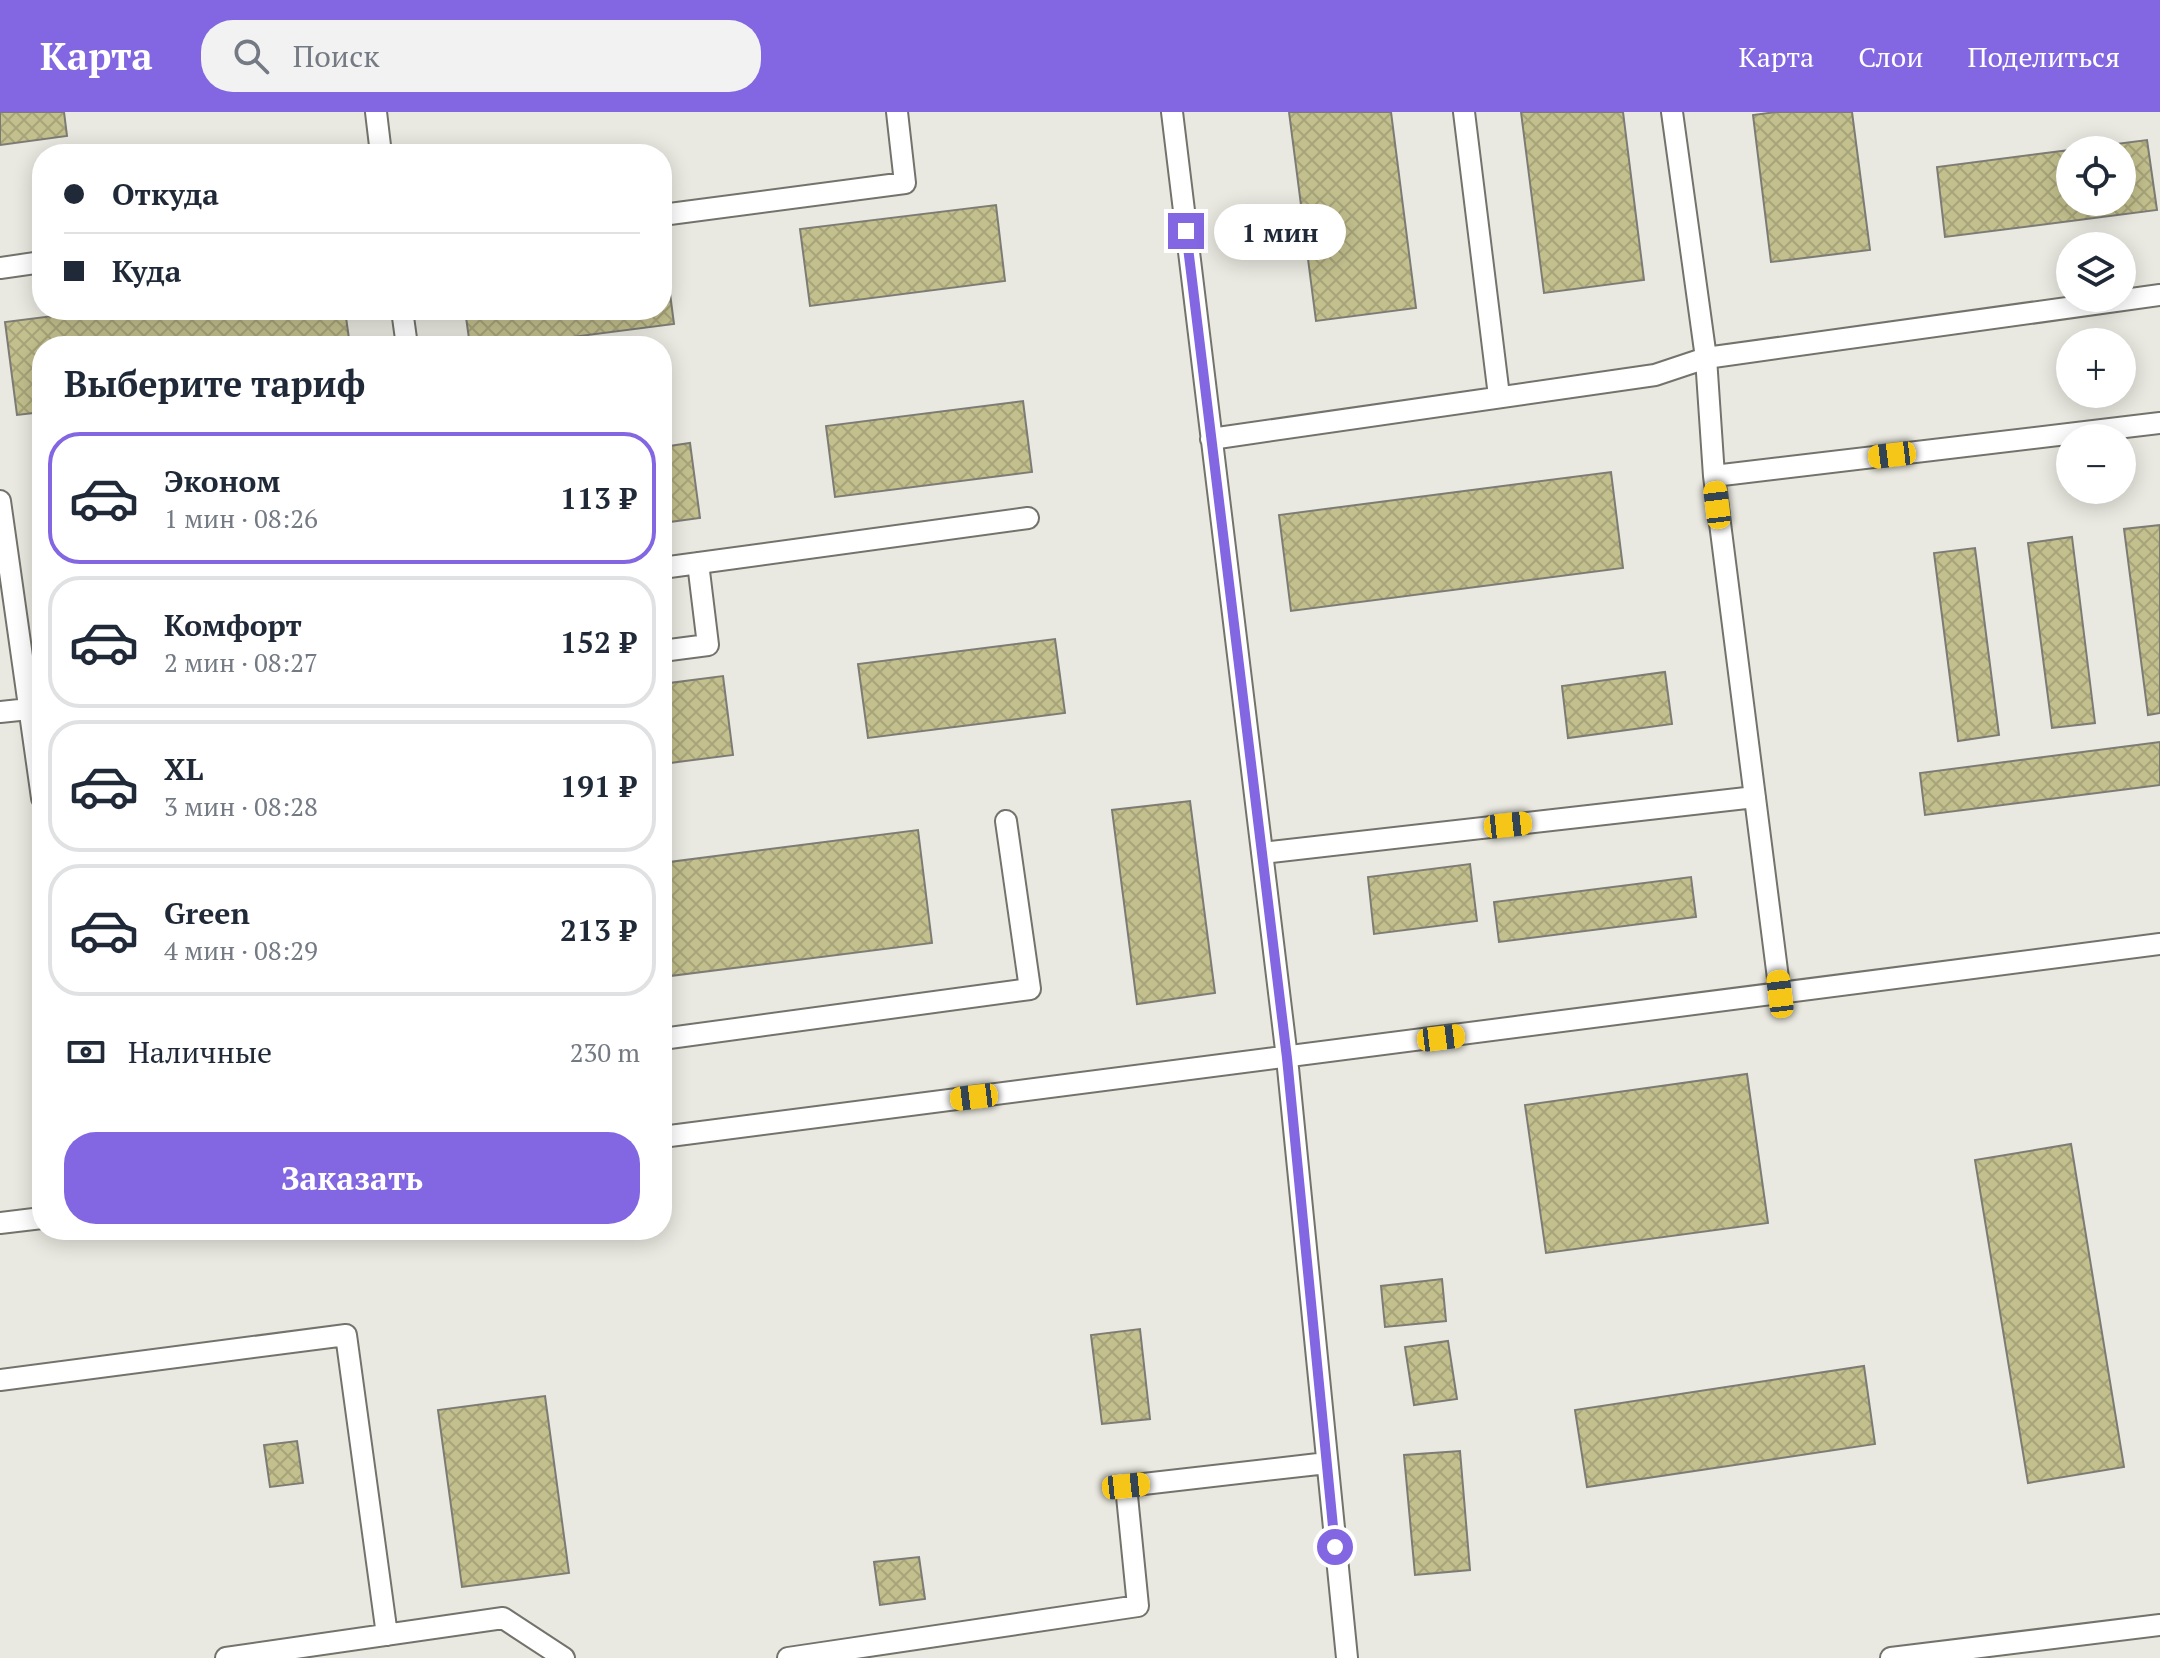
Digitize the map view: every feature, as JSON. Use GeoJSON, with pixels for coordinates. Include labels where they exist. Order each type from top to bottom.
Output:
{"type":"FeatureCollection","features":[{"type":"Feature","properties":{"kind":"lane"},"geometry":{"type":"LineString","coordinates":[[376,112],[380,144]]}},
{"type":"Feature","properties":{"kind":"lane"},"geometry":{"type":"LineString","coordinates":[[672,214],[905,183],[897,112]]}},
{"type":"Feature","properties":{"kind":"lane"},"geometry":{"type":"LineString","coordinates":[[1172,112],[1287,1058],[1347,1658]]}},
{"type":"Feature","properties":{"kind":"lane"},"geometry":{"type":"LineString","coordinates":[[1464,112],[1499,396]]}},
{"type":"Feature","properties":{"kind":"lane"},"geometry":{"type":"LineString","coordinates":[[1672,112],[1706,358],[1714,476],[1780,994]]}},
{"type":"Feature","properties":{"kind":"lane"},"geometry":{"type":"LineString","coordinates":[[0,268],[32,263]]}},
{"type":"Feature","properties":{"kind":"lane"},"geometry":{"type":"LineString","coordinates":[[1211,439],[1655,375],[1706,358],[2160,295]]}},
{"type":"Feature","properties":{"kind":"lane"},"geometry":{"type":"LineString","coordinates":[[1714,476],[2160,423]]}},
{"type":"Feature","properties":{"kind":"lane"},"geometry":{"type":"LineString","coordinates":[[0,501],[32,717]]}},
{"type":"Feature","properties":{"kind":"lane"},"geometry":{"type":"LineString","coordinates":[[672,567],[1028,518]]}},
{"type":"Feature","properties":{"kind":"lane"},"geometry":{"type":"LineString","coordinates":[[672,650],[708,645],[698,563]]}},
{"type":"Feature","properties":{"kind":"lane"},"geometry":{"type":"LineString","coordinates":[[0,712],[29,709]]}},
{"type":"Feature","properties":{"kind":"lane"},"geometry":{"type":"LineString","coordinates":[[1262,853],[1755,797]]}},
{"type":"Feature","properties":{"kind":"lane"},"geometry":{"type":"LineString","coordinates":[[672,1038],[1030,989],[1006,821]]}},
{"type":"Feature","properties":{"kind":"lane"},"geometry":{"type":"LineString","coordinates":[[672,1136],[2160,944]]}},
{"type":"Feature","properties":{"kind":"lane"},"geometry":{"type":"LineString","coordinates":[[0,1223],[32,1219]]}},
{"type":"Feature","properties":{"kind":"lane"},"geometry":{"type":"LineString","coordinates":[[0,1380],[346,1335],[387,1635]]}},
{"type":"Feature","properties":{"kind":"lane"},"geometry":{"type":"LineString","coordinates":[[788,1658],[1138,1606],[1126,1486],[1327,1463]]}},
{"type":"Feature","properties":{"kind":"lane"},"geometry":{"type":"LineString","coordinates":[[226,1658],[503,1618],[564,1658]]}},
{"type":"Feature","properties":{"kind":"lane"},"geometry":{"type":"LineString","coordinates":[[1891,1658],[2160,1625]]}},
{"type":"Feature","properties":{"kind":"building"},"geometry":{"type":"Polygon","coordinates":[[[0,112],[64,112],[67,136],[0,145],[0,112]]]}},
{"type":"Feature","properties":{"kind":"building"},"geometry":{"type":"Polygon","coordinates":[[[1289,112],[1391,112],[1416,308],[1316,321],[1289,112]]]}},
{"type":"Feature","properties":{"kind":"building"},"geometry":{"type":"Polygon","coordinates":[[[1521,112],[1623,112],[1644,280],[1544,293],[1521,112]]]}},
{"type":"Feature","properties":{"kind":"building"},"geometry":{"type":"Polygon","coordinates":[[[1852,112],[1870,250],[1771,262],[1753,115],[1852,112]]]}},
{"type":"Feature","properties":{"kind":"building"},"geometry":{"type":"Polygon","coordinates":[[[2147,140],[2157,210],[2136,213],[2136,141],[2147,140]]]}},
{"type":"Feature","properties":{"kind":"building"},"geometry":{"type":"Polygon","coordinates":[[[2056,152],[2056,216],[2110,216],[1945,237],[1937,167],[2056,152]]]}},
{"type":"Feature","properties":{"kind":"building"},"geometry":{"type":"Polygon","coordinates":[[[996,205],[1005,281],[810,306],[800,229],[996,205]]]}},
{"type":"Feature","properties":{"kind":"building"},"geometry":{"type":"Polygon","coordinates":[[[672,309],[674,324],[580,336],[469,336],[466,320],[672,320],[672,309]]]}},
{"type":"Feature","properties":{"kind":"building"},"geometry":{"type":"Polygon","coordinates":[[[32,319],[346,320],[349,336],[32,336],[32,413],[17,415],[5,322],[32,319]]]}},
{"type":"Feature","properties":{"kind":"building"},"geometry":{"type":"Polygon","coordinates":[[[1023,401],[1032,472],[835,497],[826,426],[1023,401]]]}},
{"type":"Feature","properties":{"kind":"building"},"geometry":{"type":"Polygon","coordinates":[[[690,443],[700,518],[672,522],[672,446],[690,443]]]}},
{"type":"Feature","properties":{"kind":"building"},"geometry":{"type":"Polygon","coordinates":[[[1611,472],[1623,568],[1291,611],[1279,515],[1611,472]]]}},
{"type":"Feature","properties":{"kind":"building"},"geometry":{"type":"Polygon","coordinates":[[[2160,525],[2160,713],[2148,715],[2124,529],[2160,525]]]}},
{"type":"Feature","properties":{"kind":"building"},"geometry":{"type":"Polygon","coordinates":[[[2072,537],[2095,723],[2052,728],[2028,543],[2072,537]]]}},
{"type":"Feature","properties":{"kind":"building"},"geometry":{"type":"Polygon","coordinates":[[[1975,548],[1999,735],[1958,741],[1934,553],[1975,548]]]}},
{"type":"Feature","properties":{"kind":"building"},"geometry":{"type":"Polygon","coordinates":[[[1055,639],[1065,713],[868,738],[858,664],[1055,639]]]}},
{"type":"Feature","properties":{"kind":"building"},"geometry":{"type":"Polygon","coordinates":[[[1665,672],[1672,724],[1568,738],[1562,686],[1665,672]]]}},
{"type":"Feature","properties":{"kind":"building"},"geometry":{"type":"Polygon","coordinates":[[[723,676],[733,755],[672,763],[672,683],[723,676]]]}},
{"type":"Feature","properties":{"kind":"building"},"geometry":{"type":"Polygon","coordinates":[[[2160,742],[2160,785],[1925,815],[1920,773],[2160,742]]]}},
{"type":"Feature","properties":{"kind":"building"},"geometry":{"type":"Polygon","coordinates":[[[1190,801],[1215,993],[1137,1004],[1112,810],[1190,801]]]}},
{"type":"Feature","properties":{"kind":"building"},"geometry":{"type":"Polygon","coordinates":[[[918,830],[932,943],[672,976],[672,862],[918,830]]]}},
{"type":"Feature","properties":{"kind":"building"},"geometry":{"type":"Polygon","coordinates":[[[1470,864],[1477,921],[1374,934],[1368,877],[1470,864]]]}},
{"type":"Feature","properties":{"kind":"building"},"geometry":{"type":"Polygon","coordinates":[[[1691,877],[1696,917],[1499,942],[1494,902],[1691,877]]]}},
{"type":"Feature","properties":{"kind":"building"},"geometry":{"type":"Polygon","coordinates":[[[1747,1074],[1768,1223],[1546,1253],[1525,1105],[1747,1074]]]}},
{"type":"Feature","properties":{"kind":"building"},"geometry":{"type":"Polygon","coordinates":[[[2071,1144],[2124,1467],[2028,1483],[1975,1160],[2071,1144]]]}},
{"type":"Feature","properties":{"kind":"building"},"geometry":{"type":"Polygon","coordinates":[[[1442,1279],[1446,1321],[1385,1327],[1381,1286],[1442,1279]]]}},
{"type":"Feature","properties":{"kind":"building"},"geometry":{"type":"Polygon","coordinates":[[[1140,1329],[1150,1419],[1102,1424],[1091,1335],[1140,1329]]]}},
{"type":"Feature","properties":{"kind":"building"},"geometry":{"type":"Polygon","coordinates":[[[1448,1341],[1457,1399],[1414,1405],[1405,1347],[1448,1341]]]}},
{"type":"Feature","properties":{"kind":"building"},"geometry":{"type":"Polygon","coordinates":[[[1864,1366],[1875,1444],[1587,1487],[1575,1410],[1864,1366]]]}},
{"type":"Feature","properties":{"kind":"building"},"geometry":{"type":"Polygon","coordinates":[[[545,1396],[569,1573],[462,1587],[438,1410],[545,1396]]]}},
{"type":"Feature","properties":{"kind":"building"},"geometry":{"type":"Polygon","coordinates":[[[297,1441],[303,1483],[270,1487],[264,1445],[297,1441]]]}},
{"type":"Feature","properties":{"kind":"building"},"geometry":{"type":"Polygon","coordinates":[[[1460,1451],[1470,1570],[1415,1575],[1404,1455],[1460,1451]]]}},
{"type":"Feature","properties":{"kind":"building"},"geometry":{"type":"Polygon","coordinates":[[[919,1557],[925,1599],[880,1605],[874,1562],[919,1557]]]}},
{"type":"Feature","properties":{"kind":"route"},"geometry":{"type":"LineString","coordinates":[[1186,231],[1287,1058],[1335,1547]]}}]}
